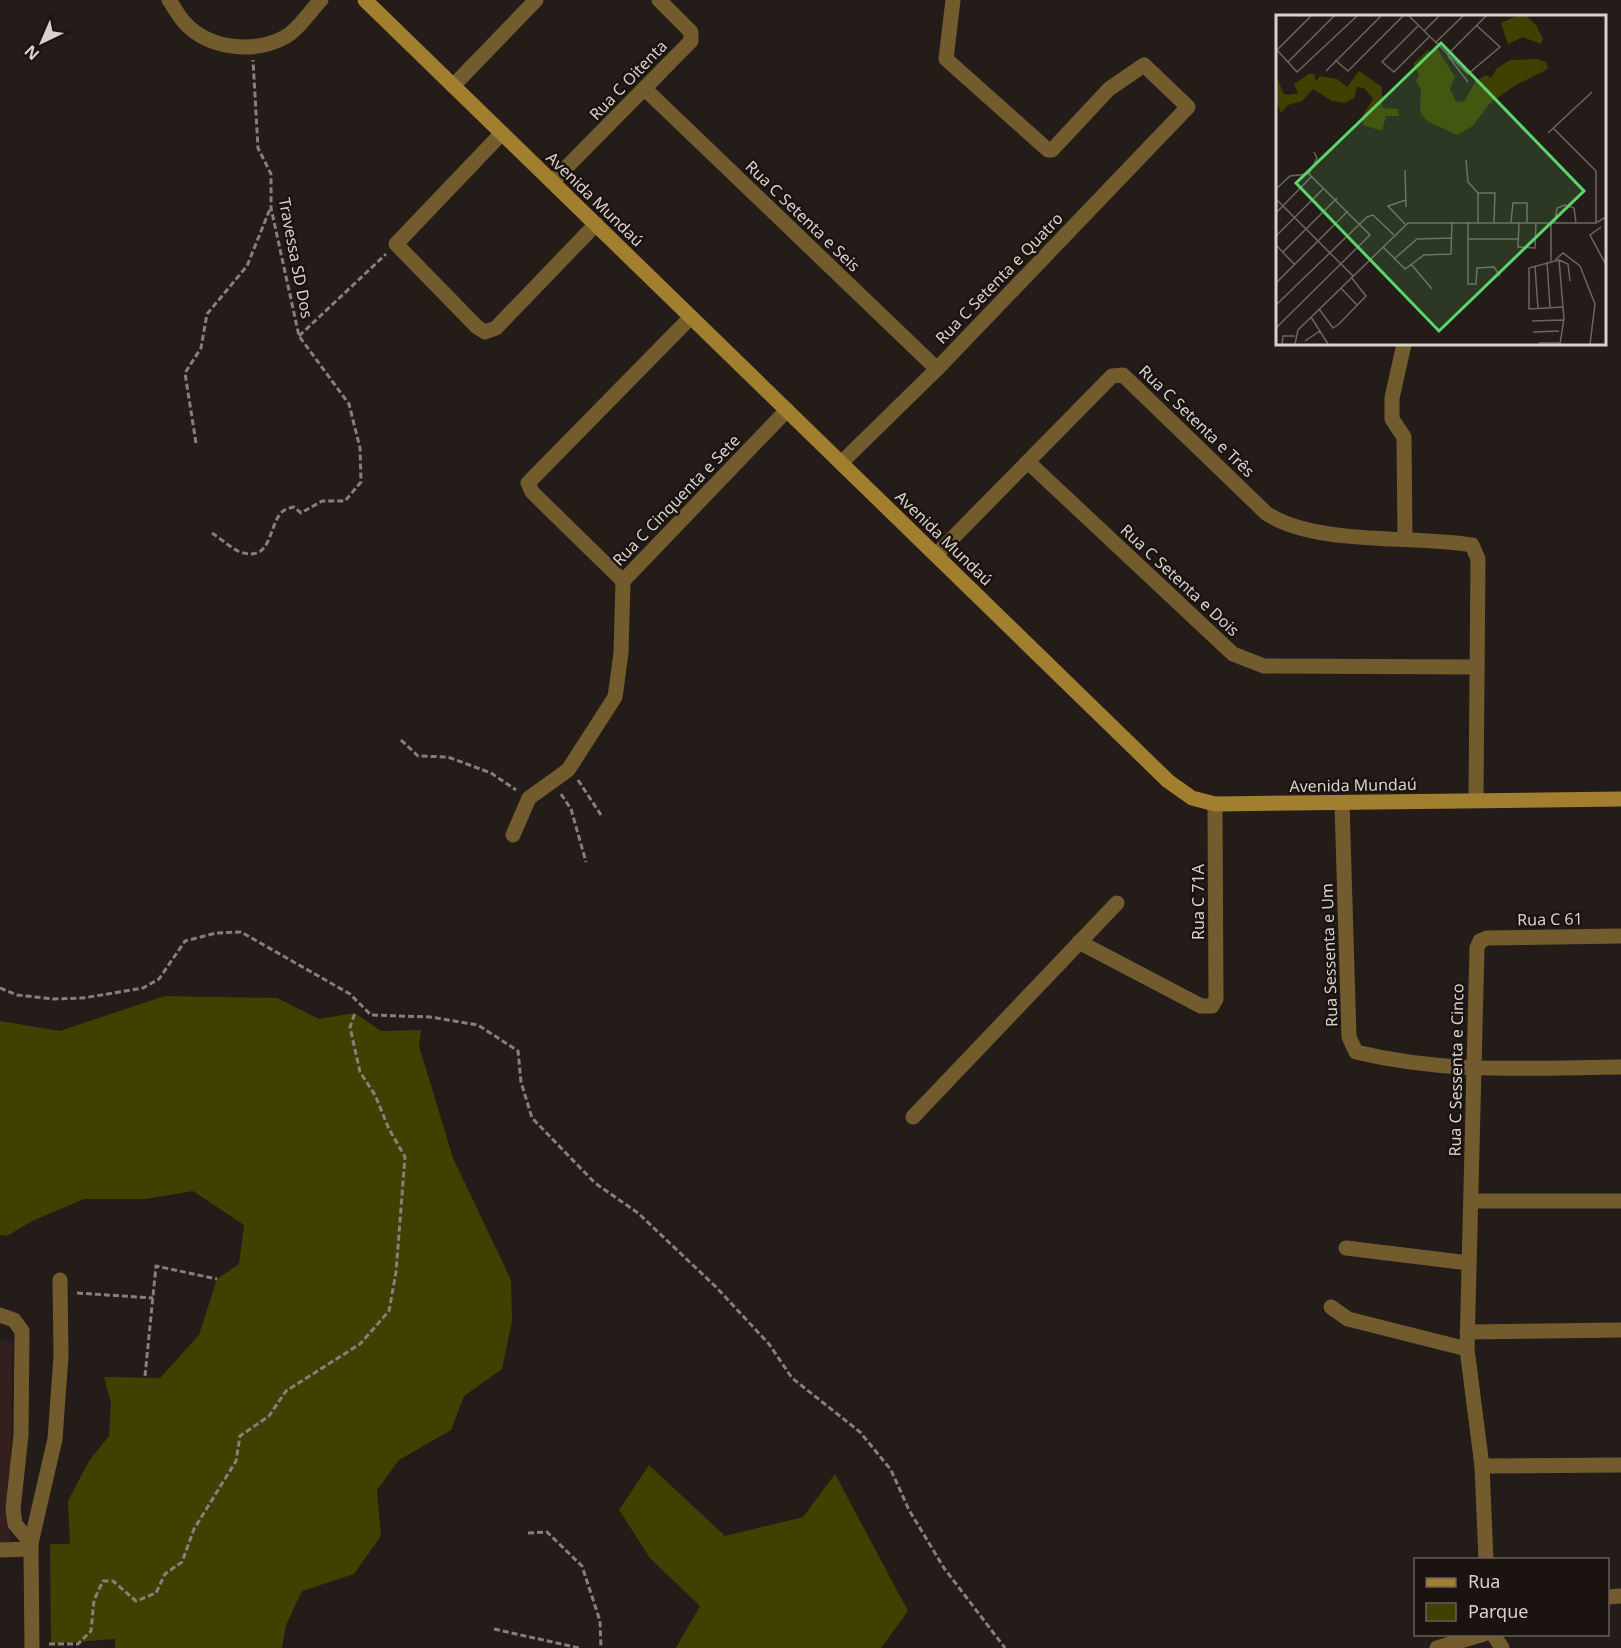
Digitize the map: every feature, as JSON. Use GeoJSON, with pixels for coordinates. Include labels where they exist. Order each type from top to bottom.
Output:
{"type":"FeatureCollection","features":[{"type":"Feature","properties":{"kind":"street"},"geometry":{"type":"LineString","coordinates":[[169,0],[185,23],[201,36],[220,45],[252,47],[285,37],[321,0]]}},
{"type":"Feature","properties":{"kind":"street","name":"Avenida Mundaú"},"geometry":{"type":"LineString","coordinates":[[366,0],[1168,781],[1192,798],[1215,804],[1621,799]]}},
{"type":"Feature","properties":{"kind":"street"},"geometry":{"type":"LineString","coordinates":[[453,86],[536,0]]}},
{"type":"Feature","properties":{"kind":"street","name":"Rua C Oitenta"},"geometry":{"type":"LineString","coordinates":[[552,182],[691,41],[691,32],[659,0]]}},
{"type":"Feature","properties":{"kind":"street","name":"Rua C Setenta e Quatro"},"geometry":{"type":"LineString","coordinates":[[841,463],[937,369],[1188,107],[1144,65],[1109,89],[1052,150],[1047,150],[946,59],[953,0]]}},
{"type":"Feature","properties":{"kind":"street","name":"Rua C Setenta e Seis"},"geometry":{"type":"LineString","coordinates":[[645,89],[937,369]]}},
{"type":"Feature","properties":{"kind":"street"},"geometry":{"type":"LineString","coordinates":[[502,133],[396,244],[485,332],[496,328],[596,224]]}},
{"type":"Feature","properties":{"kind":"street","name":"Rua C Cinquenta e Sete"},"geometry":{"type":"LineString","coordinates":[[691,317],[532,476],[528,483],[532,492],[623,581],[787,410]]}},
{"type":"Feature","properties":{"kind":"street"},"geometry":{"type":"LineString","coordinates":[[1404,345],[1392,398],[1392,419],[1404,437],[1405,539]]}},
{"type":"Feature","properties":{"kind":"street","name":"Rua C Setenta e Três"},"geometry":{"type":"LineString","coordinates":[[936,555],[1112,376],[1123,375],[1266,513],[1282,524],[1318,532],[1472,545],[1478,559],[1477,667]]}},
{"type":"Feature","properties":{"kind":"street","name":"Rua C Setenta e Dois"},"geometry":{"type":"LineString","coordinates":[[1028,462],[1233,654],[1264,666],[1477,667]]}},
{"type":"Feature","properties":{"kind":"street"},"geometry":{"type":"LineString","coordinates":[[513,835],[529,798],[568,770],[615,697],[621,653],[623,581]]}},
{"type":"Feature","properties":{"kind":"street"},"geometry":{"type":"LineString","coordinates":[[1476,799],[1477,667]]}},
{"type":"Feature","properties":{"kind":"street","name":"Rua C 71A"},"geometry":{"type":"LineString","coordinates":[[1080,942],[1201,1006],[1212,1006],[1216,999],[1215,804]]}},
{"type":"Feature","properties":{"kind":"street","name":"Rua Sessenta e Um"},"geometry":{"type":"LineString","coordinates":[[1342,804],[1349,1037],[1356,1052],[1397,1062],[1474,1070],[1621,1066]]}},
{"type":"Feature","properties":{"kind":"street"},"geometry":{"type":"LineString","coordinates":[[913,1117],[1117,903]]}},
{"type":"Feature","properties":{"kind":"street","name":"Rua C 61"},"geometry":{"type":"LineString","coordinates":[[1480,941],[1487,938],[1621,936]]}},
{"type":"Feature","properties":{"kind":"street","name":"Rua C Sessenta e Cinco"},"geometry":{"type":"LineString","coordinates":[[1480,941],[1477,948],[1467,1349],[1482,1466],[1486,1558]]}},
{"type":"Feature","properties":{"kind":"street"},"geometry":{"type":"LineString","coordinates":[[1472,1201],[1621,1201]]}},
{"type":"Feature","properties":{"kind":"street"},"geometry":{"type":"LineString","coordinates":[[1346,1248],[1469,1263]]}},
{"type":"Feature","properties":{"kind":"street"},"geometry":{"type":"LineString","coordinates":[[32,1646],[31,1546],[55,1439],[61,1356],[60,1286]]}},
{"type":"Feature","properties":{"kind":"street"},"geometry":{"type":"LineString","coordinates":[[1331,1307],[1348,1319],[1467,1349]]}},
{"type":"Feature","properties":{"kind":"street"},"geometry":{"type":"LineString","coordinates":[[0,1315],[14,1320],[22,1331],[21,1435],[13,1509],[15,1524],[31,1546]]}},
{"type":"Feature","properties":{"kind":"street"},"geometry":{"type":"LineString","coordinates":[[1467,1332],[1621,1330]]}},
{"type":"Feature","properties":{"kind":"street"},"geometry":{"type":"LineString","coordinates":[[1482,1466],[1621,1465]]}},
{"type":"Feature","properties":{"kind":"street"},"geometry":{"type":"LineString","coordinates":[[0,1550],[31,1546]]}},
{"type":"Feature","properties":{"kind":"street"},"geometry":{"type":"LineString","coordinates":[[1437,1648],[1480,1636]]}},
{"type":"Feature","properties":{"kind":"path","name":"Travessa SD Dos"},"geometry":{"type":"LineString","coordinates":[[213,533],[239,552],[254,554],[268,542],[284,510],[294,507],[301,513],[322,501],[345,501],[361,482],[360,448],[349,404],[299,336],[271,208],[271,174],[258,148],[252,47]]}},
{"type":"Feature","properties":{"kind":"path"},"geometry":{"type":"LineString","coordinates":[[196,443],[185,373],[201,348],[207,314],[247,266],[271,208]]}},
{"type":"Feature","properties":{"kind":"path"},"geometry":{"type":"LineString","coordinates":[[299,336],[396,244]]}},
{"type":"Feature","properties":{"kind":"path"},"geometry":{"type":"LineString","coordinates":[[401,740],[418,756],[448,757],[491,773],[529,798]]}},
{"type":"Feature","properties":{"kind":"path"},"geometry":{"type":"LineString","coordinates":[[568,770],[579,781],[601,815]]}},
{"type":"Feature","properties":{"kind":"path"},"geometry":{"type":"LineString","coordinates":[[553,782],[571,809],[586,862]]}},
{"type":"Feature","properties":{"kind":"path"},"geometry":{"type":"LineString","coordinates":[[0,988],[17,995],[54,999],[83,998],[143,988],[159,979],[185,941],[216,933],[241,932],[350,994],[371,1015],[430,1017],[478,1025],[518,1051],[521,1082],[532,1118],[595,1183],[638,1213],[716,1287],[769,1344],[792,1377],[860,1432],[891,1470],[909,1510],[944,1568],[1005,1648]]}},
{"type":"Feature","properties":{"kind":"path"},"geometry":{"type":"LineString","coordinates":[[32,1646],[78,1644],[91,1631],[94,1600],[103,1581],[112,1581],[136,1601],[156,1593],[165,1574],[182,1562],[194,1528],[236,1461],[240,1436],[269,1416],[286,1391],[360,1344],[389,1311],[396,1272],[405,1157],[389,1129],[375,1095],[360,1072],[350,1028],[355,1013]]}},
{"type":"Feature","properties":{"kind":"path"},"geometry":{"type":"LineString","coordinates":[[145,1376],[156,1266],[217,1279]]}},
{"type":"Feature","properties":{"kind":"path"},"geometry":{"type":"LineString","coordinates":[[60,1286],[153,1298]]}},
{"type":"Feature","properties":{"kind":"path"},"geometry":{"type":"LineString","coordinates":[[528,1533],[547,1532],[582,1566],[600,1621],[601,1648]]}},
{"type":"Feature","properties":{"kind":"path"},"geometry":{"type":"LineString","coordinates":[[494,1629],[579,1648]]}},
{"type":"Feature","properties":{"kind":"shaded area"},"geometry":{"type":"Polygon","coordinates":[[[0,1340],[12,1343],[10,1543],[0,1543],[0,1340]]]}},
{"type":"Feature","properties":{"kind":"green space"},"geometry":{"type":"Polygon","coordinates":[[[165,996],[277,998],[319,1019],[355,1013],[381,1031],[421,1030],[419,1046],[453,1158],[511,1280],[512,1321],[502,1369],[464,1396],[451,1430],[399,1460],[377,1490],[381,1536],[354,1574],[302,1591],[286,1625],[282,1648],[115,1648],[115,1639],[51,1644],[50,1544],[70,1544],[68,1501],[89,1461],[109,1436],[111,1403],[104,1377],[160,1378],[199,1335],[217,1279],[239,1264],[244,1225],[193,1191],[146,1199],[84,1199],[32,1221],[7,1236],[0,1235],[0,1021],[60,1031],[165,996]]]}},
{"type":"Feature","properties":{"kind":"green space"},"geometry":{"type":"Polygon","coordinates":[[[649,1465],[725,1536],[803,1517],[835,1474],[908,1611],[881,1648],[676,1648],[700,1606],[650,1558],[619,1510],[649,1465]]]}}]}
